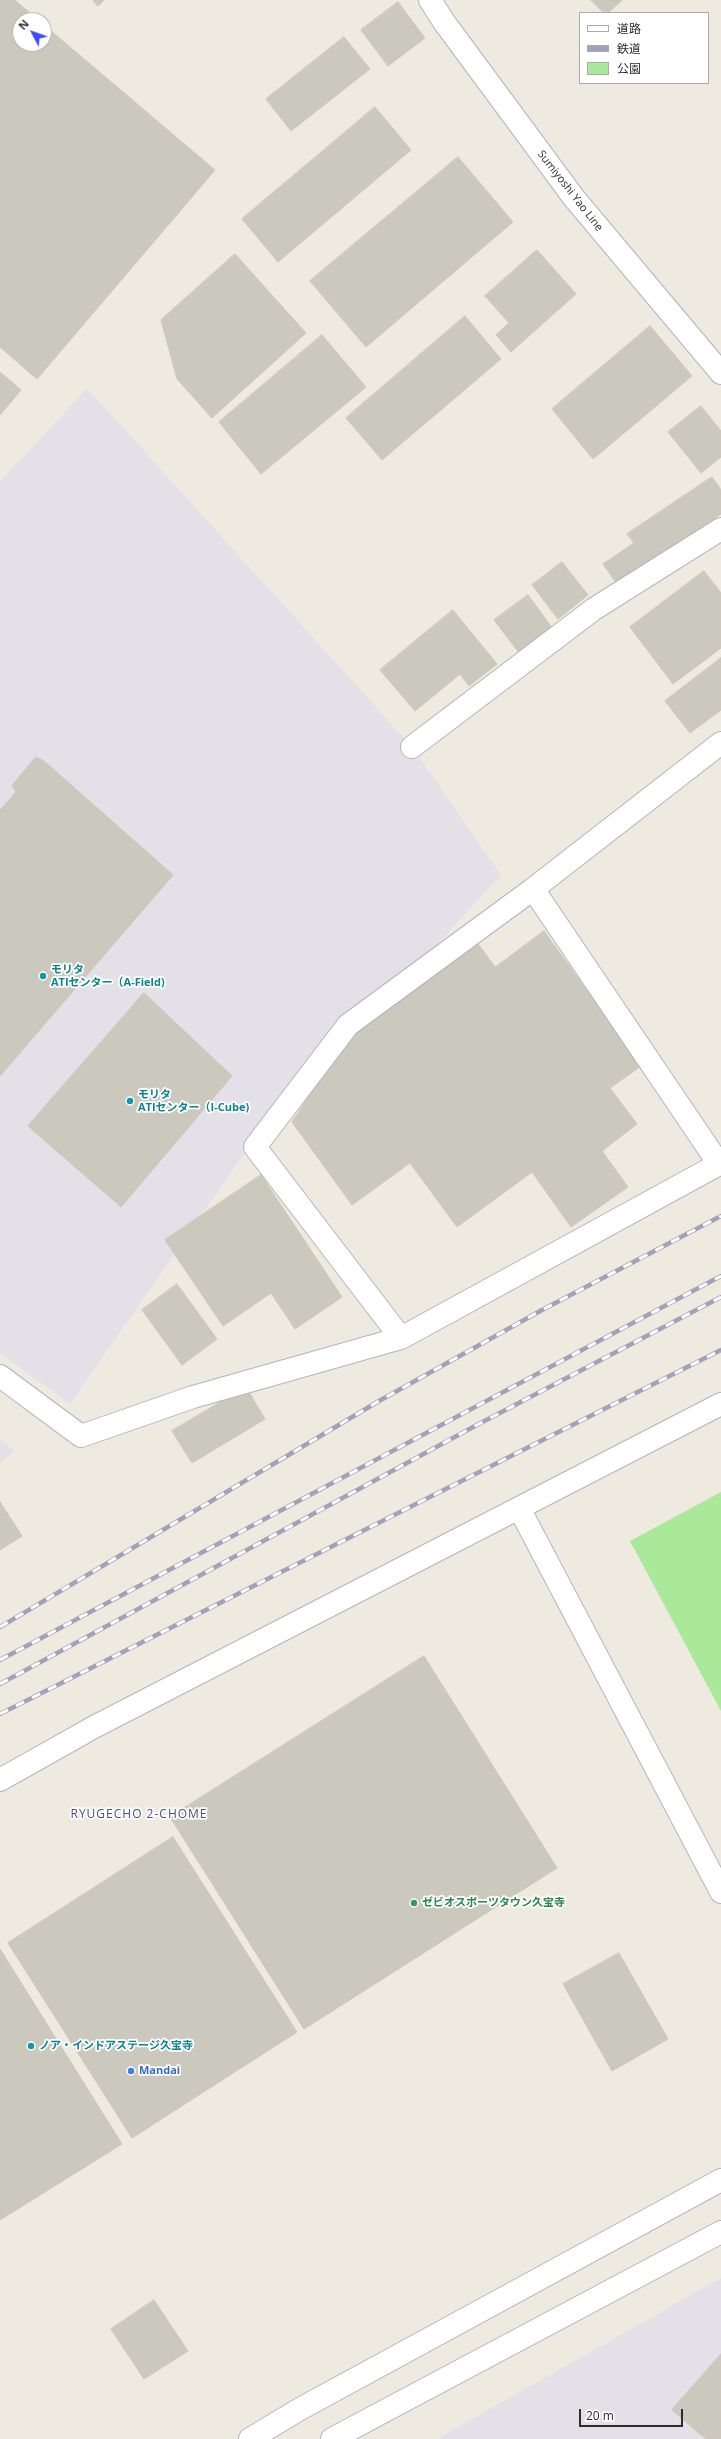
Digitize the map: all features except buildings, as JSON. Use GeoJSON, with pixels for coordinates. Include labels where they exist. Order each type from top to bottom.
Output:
{"type":"FeatureCollection","features":[{"type":"Feature","properties":{"kind":"street","name":"Sumiyoshi Yao Line"},"geometry":{"type":"LineString","coordinates":[[430,0],[444,22],[574,198],[721,373]]}},
{"type":"Feature","properties":{"kind":"street"},"geometry":{"type":"LineString","coordinates":[[412,747],[594,609],[721,529]]}},
{"type":"Feature","properties":{"kind":"street"},"geometry":{"type":"LineString","coordinates":[[401,1338],[255,1147],[348,1025],[532,890],[721,743]]}},
{"type":"Feature","properties":{"kind":"street"},"geometry":{"type":"LineString","coordinates":[[0,1376],[81,1436],[193,1397],[401,1338],[720,1164],[532,890]]}},
{"type":"Feature","properties":{"kind":"street"},"geometry":{"type":"LineString","coordinates":[[0,1780],[94,1727],[721,1404]]}},
{"type":"Feature","properties":{"kind":"street"},"geometry":{"type":"LineString","coordinates":[[519,1508],[721,1892]]}},
{"type":"Feature","properties":{"kind":"street"},"geometry":{"type":"LineString","coordinates":[[250,2439],[300,2409],[721,2180]]}},
{"type":"Feature","properties":{"kind":"street"},"geometry":{"type":"LineString","coordinates":[[332,2439],[721,2232]]}},
{"type":"Feature","properties":{"kind":"shaded area"},"geometry":{"type":"Polygon","coordinates":[[[87,388],[412,747],[501,875],[239,1161],[70,1404],[0,1353],[0,482],[87,388]]]}},
{"type":"Feature","properties":{"kind":"shaded area"},"geometry":{"type":"Polygon","coordinates":[[[0,1439],[15,1451],[0,1463],[0,1439]]]}},
{"type":"Feature","properties":{"kind":"shaded area"},"geometry":{"type":"Polygon","coordinates":[[[721,2278],[721,2439],[437,2439],[721,2278]]]}},
{"type":"Feature","properties":{"kind":"green space"},"geometry":{"type":"Polygon","coordinates":[[[721,1492],[721,1711],[630,1541],[721,1492]]]}},
{"type":"Feature","properties":{"kind":"railway"},"geometry":{"type":"LineString","coordinates":[[0,1627],[379,1401],[542,1310],[721,1216]]}},
{"type":"Feature","properties":{"kind":"railway"},"geometry":{"type":"LineString","coordinates":[[0,1660],[721,1276]]}},
{"type":"Feature","properties":{"kind":"railway"},"geometry":{"type":"LineString","coordinates":[[0,1684],[475,1426],[721,1297]]}},
{"type":"Feature","properties":{"kind":"railway"},"geometry":{"type":"LineString","coordinates":[[0,1714],[721,1350]]}},
{"type":"Feature","properties":{"kind":"place","name":"モリタ ATIセンター（A-Field)"},"geometry":{"type":"Point","coordinates":[43,976]}},
{"type":"Feature","properties":{"kind":"place","name":"モリタ ATIセンター（I-Cube)"},"geometry":{"type":"Point","coordinates":[130,1101]}},
{"type":"Feature","properties":{"kind":"place","name":"ゼビオスポーツタウン久宝寺"},"geometry":{"type":"Point","coordinates":[414,1903]}},
{"type":"Feature","properties":{"kind":"place","name":"ノア・インドアステージ久宝寺"},"geometry":{"type":"Point","coordinates":[31,2046]}},
{"type":"Feature","properties":{"kind":"place","name":"Mandai"},"geometry":{"type":"Point","coordinates":[131,2071]}},
{"type":"Feature","properties":{"kind":"district","name":"RYUGECHO 2-CHOME"},"geometry":{"type":"Point","coordinates":[139,1815]}}]}
